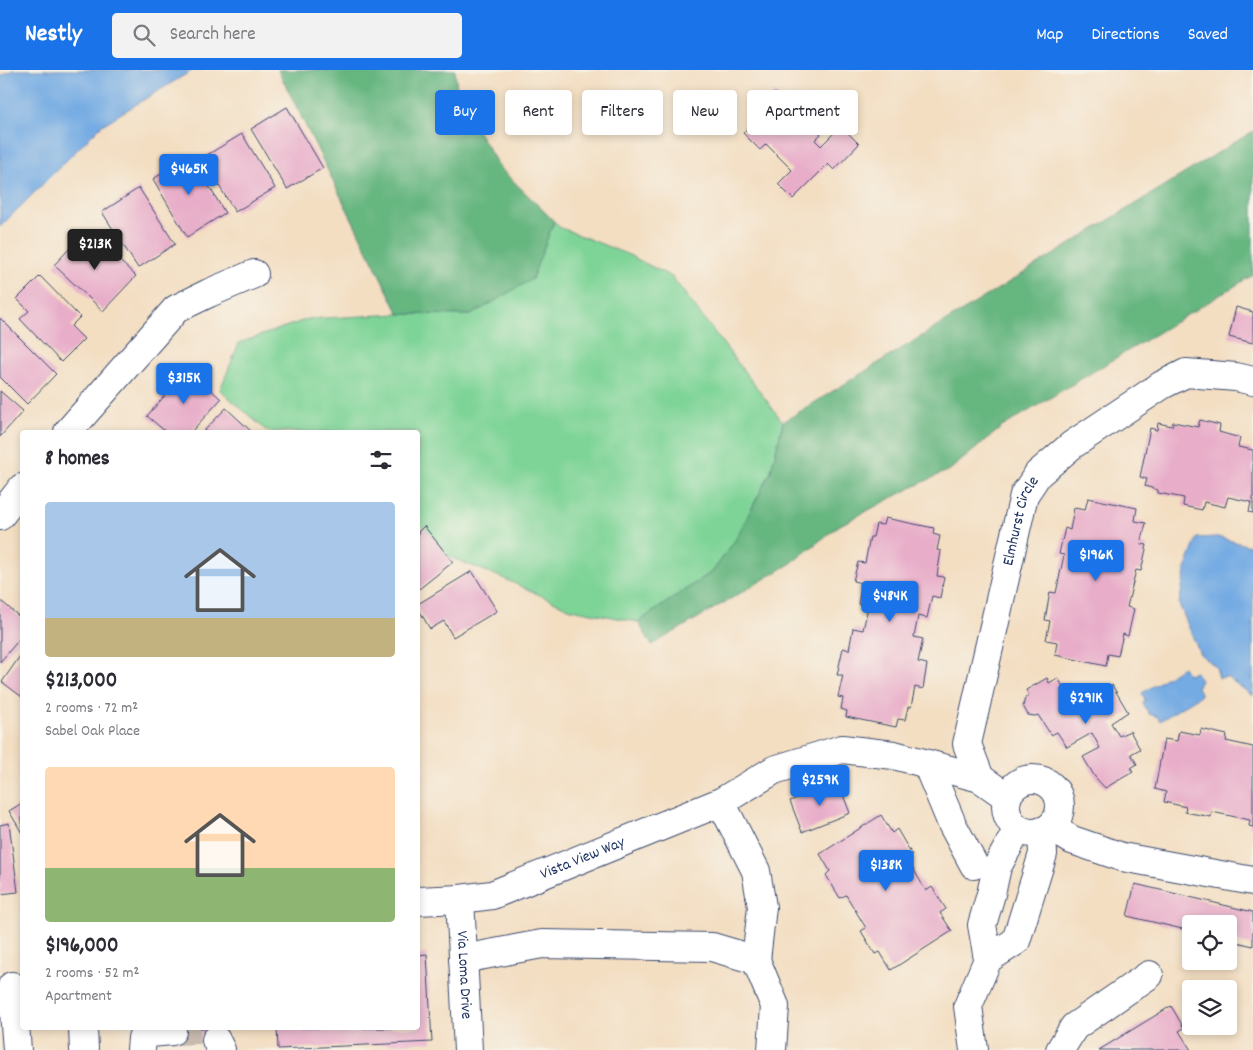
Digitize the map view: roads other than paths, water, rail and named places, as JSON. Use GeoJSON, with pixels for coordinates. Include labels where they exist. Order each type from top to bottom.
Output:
{"type":"FeatureCollection","features":[{"type":"Feature","properties":{"kind":"street"},"geometry":{"type":"LineString","coordinates":[[73,430],[176,309],[254,274]]}},
{"type":"Feature","properties":{"kind":"street","name":"Elmhurst Circle"},"geometry":{"type":"LineString","coordinates":[[980,778],[967,744],[1024,495],[1038,474],[1072,444],[1162,385],[1186,374],[1236,377],[1253,381]]}},
{"type":"Feature","properties":{"kind":"street"},"geometry":{"type":"LineString","coordinates":[[0,516],[20,491]]}},
{"type":"Feature","properties":{"kind":"street","name":"Vista View Way"},"geometry":{"type":"LineString","coordinates":[[420,901],[492,895],[732,795],[774,770],[842,749],[894,755],[980,778]]}},
{"type":"Feature","properties":{"kind":"street"},"geometry":{"type":"LineString","coordinates":[[926,764],[952,824],[974,866]]}},
{"type":"Feature","properties":{"kind":"street"},"geometry":{"type":"LineString","coordinates":[[980,778],[1007,797]]}},
{"type":"Feature","properties":{"kind":"street"},"geometry":{"type":"LineString","coordinates":[[974,1050],[968,1006],[988,959],[982,925],[997,867],[1036,829],[1057,817],[1060,808],[1057,795],[1051,786],[1037,779],[1026,780],[1017,784],[1007,797],[1006,808],[1008,818],[1036,829],[1122,857],[1253,881]]}},
{"type":"Feature","properties":{"kind":"street"},"geometry":{"type":"LineString","coordinates":[[732,795],[756,871],[762,907],[756,960],[775,1006],[772,1050]]}},
{"type":"Feature","properties":{"kind":"street"},"geometry":{"type":"LineString","coordinates":[[988,959],[1016,941],[1042,854],[1036,829]]}},
{"type":"Feature","properties":{"kind":"street"},"geometry":{"type":"LineString","coordinates":[[991,894],[1026,906]]}},
{"type":"Feature","properties":{"kind":"street","name":"Via Loma Drive"},"geometry":{"type":"LineString","coordinates":[[460,899],[468,1050]]}},
{"type":"Feature","properties":{"kind":"street"},"geometry":{"type":"LineString","coordinates":[[463,959],[542,944],[712,947],[756,960]]}},
{"type":"Feature","properties":{"kind":"street"},"geometry":{"type":"LineString","coordinates":[[1060,1050],[1074,1027],[1149,975]]}},
{"type":"Feature","properties":{"kind":"street"},"geometry":{"type":"LineString","coordinates":[[12,986],[17,1050]]}},
{"type":"Feature","properties":{"kind":"street"},"geometry":{"type":"LineString","coordinates":[[83,1030],[84,1050]]}},
{"type":"Feature","properties":{"kind":"street"},"geometry":{"type":"LineString","coordinates":[[141,1050],[142,1038],[150,1033],[172,1030]]}},
{"type":"Feature","properties":{"kind":"water"},"geometry":{"type":"Polygon","coordinates":[[[13,70],[193,70],[102,125],[0,227],[0,76],[13,70]]]}},
{"type":"Feature","properties":{"kind":"water"},"geometry":{"type":"Polygon","coordinates":[[[1218,537],[1253,547],[1253,696],[1227,677],[1219,678],[1216,667],[1200,654],[1179,604],[1186,567],[1197,538],[1218,537]]]}},
{"type":"Feature","properties":{"kind":"water"},"geometry":{"type":"Polygon","coordinates":[[[1183,667],[1187,674],[1196,672],[1201,681],[1197,687],[1201,695],[1160,721],[1158,717],[1149,714],[1143,704],[1145,699],[1142,693],[1183,667]]]}},
{"type":"Feature","properties":{"kind":"tunnel"},"geometry":{"type":"LineString","coordinates":[[172,1031],[203,1030],[216,1040]]}}]}
